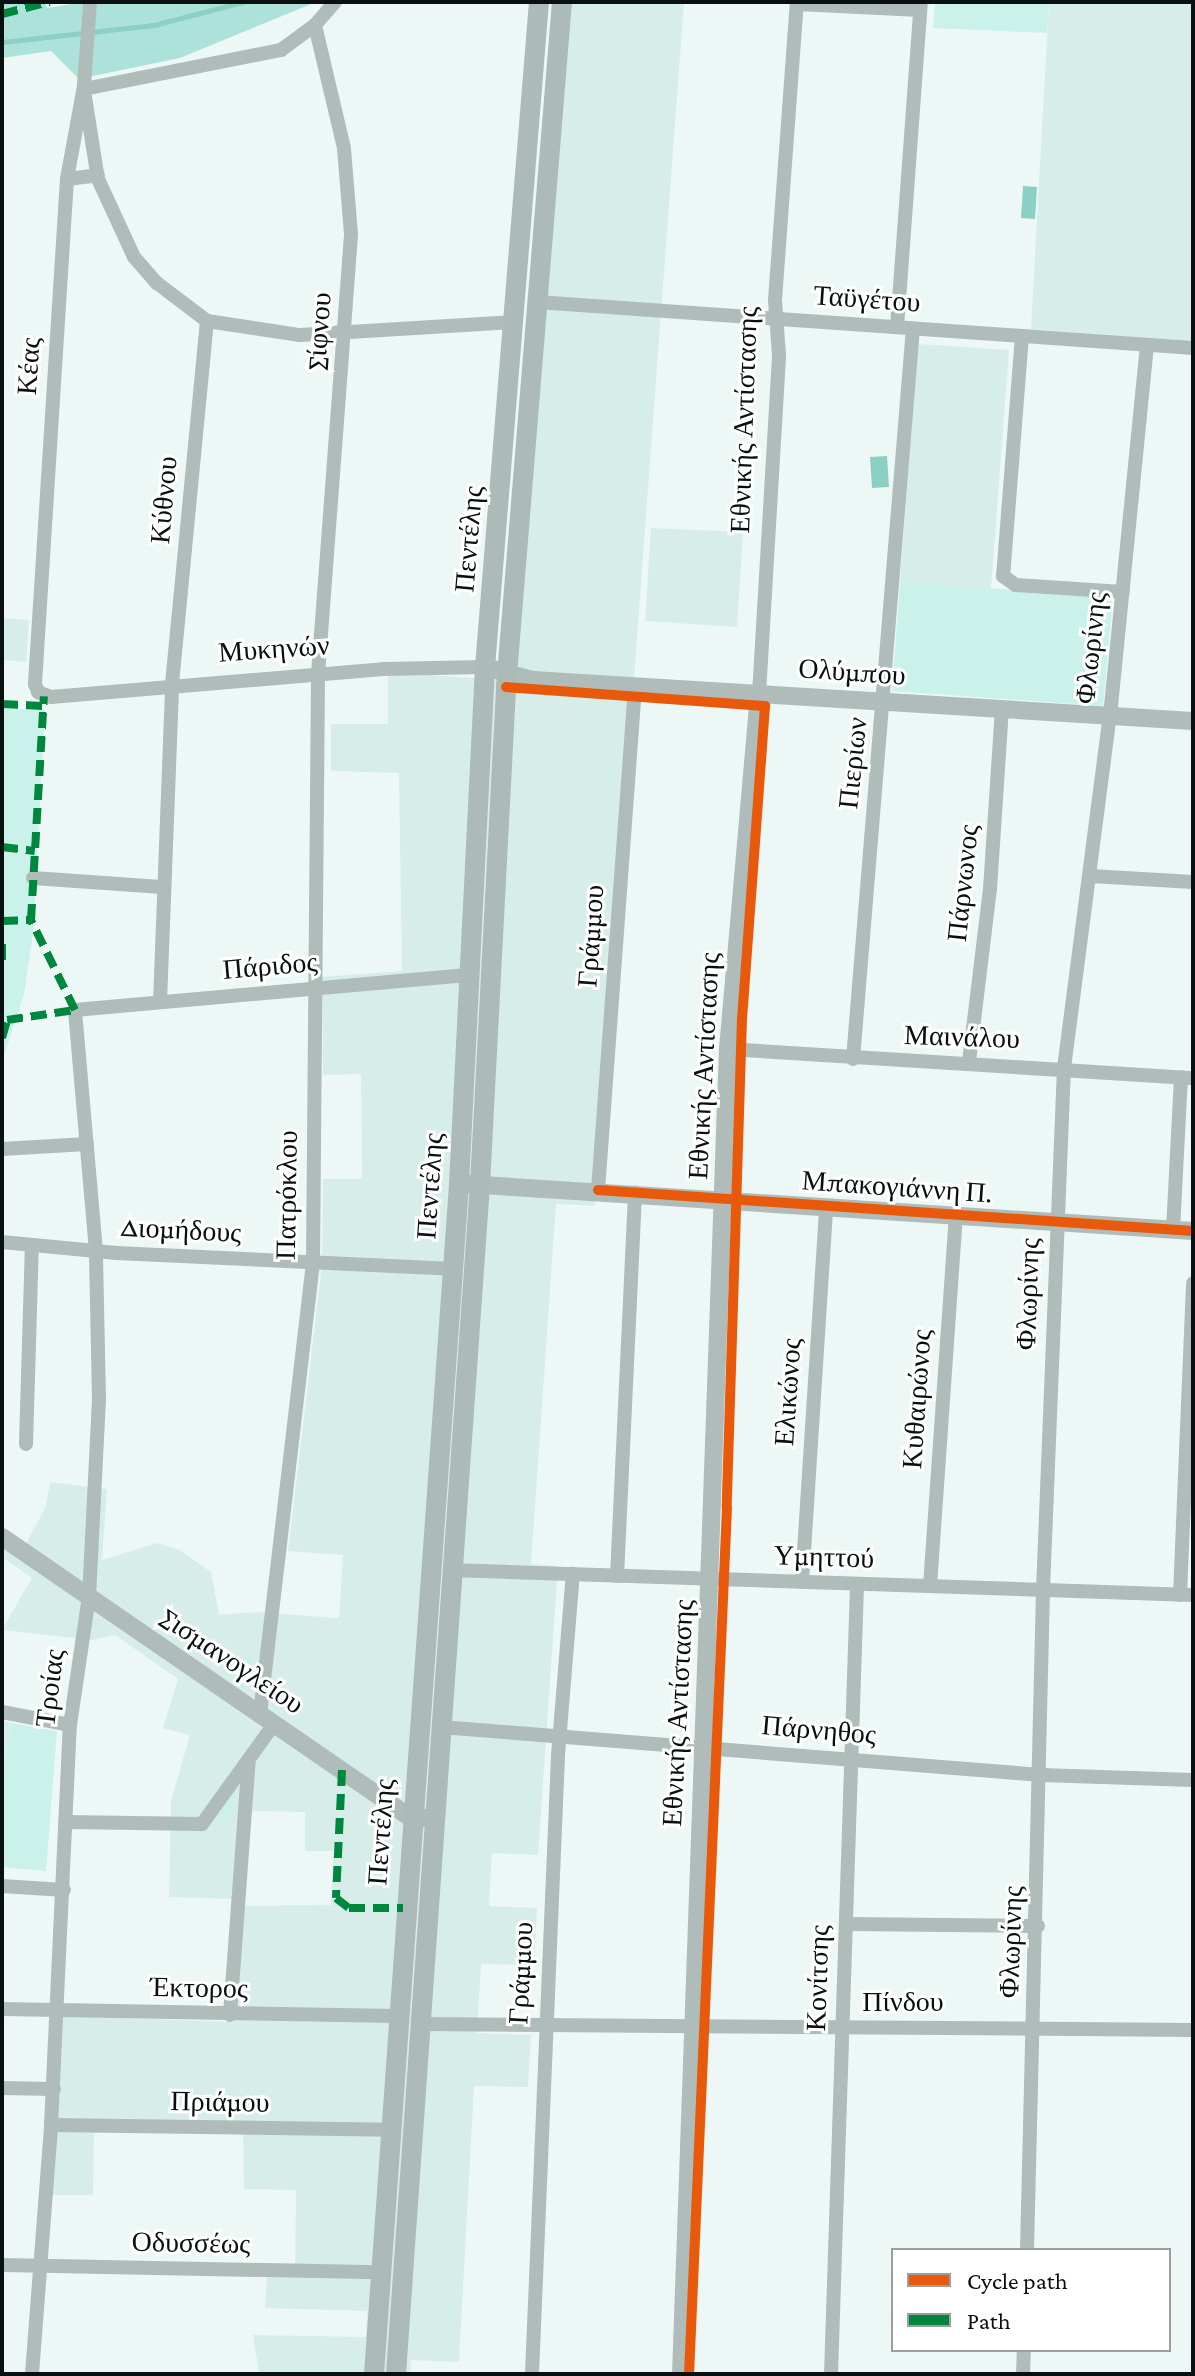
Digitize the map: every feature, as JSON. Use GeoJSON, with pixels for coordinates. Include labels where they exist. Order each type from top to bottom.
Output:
{"type":"FeatureCollection","features":[{"type":"Feature","properties":{"kind":"main road","name":"Πεντέλης"},"geometry":{"type":"LineString","coordinates":[[374,2374],[410,1817],[453,1269],[473,1183],[470,975],[485,667],[539,2]]}},
{"type":"Feature","properties":{"kind":"main road","name":"Πεντέλης"},"geometry":{"type":"LineString","coordinates":[[396,2374],[452,1570],[473,1183],[507,677],[562,2]]}},
{"type":"Feature","properties":{"kind":"street"},"geometry":{"type":"LineString","coordinates":[[90,2],[84,88],[98,175],[134,257],[157,283],[207,321],[256,332],[346,335],[513,322]]}},
{"type":"Feature","properties":{"kind":"street"},"geometry":{"type":"LineString","coordinates":[[84,88],[281,50],[315,25],[335,2]]}},
{"type":"Feature","properties":{"kind":"street"},"geometry":{"type":"LineString","coordinates":[[797,3],[921,6],[897,327]]}},
{"type":"Feature","properties":{"kind":"street","name":"Εθνικής Αντίστασης"},"geometry":{"type":"LineString","coordinates":[[681,2374],[690,2026],[713,1579],[728,1049],[759,694],[779,319],[775,300],[797,3]]}},
{"type":"Feature","properties":{"kind":"street","name":"Σίφνου"},"geometry":{"type":"LineString","coordinates":[[315,25],[344,148],[351,234],[346,335],[318,674]]}},
{"type":"Feature","properties":{"kind":"street","name":"Κέας"},"geometry":{"type":"LineString","coordinates":[[44,696],[35,684],[67,179],[84,88]]}},
{"type":"Feature","properties":{"kind":"street"},"geometry":{"type":"LineString","coordinates":[[67,179],[98,175]]}},
{"type":"Feature","properties":{"kind":"street","name":"Ταϋγέτου"},"geometry":{"type":"LineString","coordinates":[[537,302],[1193,348]]}},
{"type":"Feature","properties":{"kind":"street","name":"Κύθνου"},"geometry":{"type":"LineString","coordinates":[[160,1002],[172,684],[207,321]]}},
{"type":"Feature","properties":{"kind":"street","name":"Πιερίων"},"geometry":{"type":"LineString","coordinates":[[853,1059],[885,702],[913,328]]}},
{"type":"Feature","properties":{"kind":"street"},"geometry":{"type":"LineString","coordinates":[[1022,336],[1003,576],[1016,585],[1123,592]]}},
{"type":"Feature","properties":{"kind":"street","name":"Φλωρίνης"},"geometry":{"type":"LineString","coordinates":[[1027,2248],[1038,1926],[1043,1590],[1064,1068],[1110,716],[1147,345]]}},
{"type":"Feature","properties":{"kind":"street","name":"Μυκηνών"},"geometry":{"type":"LineString","coordinates":[[44,696],[318,674],[485,667],[507,677]]}},
{"type":"Feature","properties":{"kind":"street","name":"Πατρόκλου"},"geometry":{"type":"LineString","coordinates":[[267,1719],[313,1262],[318,674]]}},
{"type":"Feature","properties":{"kind":"street","name":"Ολύμπου"},"geometry":{"type":"LineString","coordinates":[[507,677],[1193,721]]}},
{"type":"Feature","properties":{"kind":"street","name":"Γράμμου"},"geometry":{"type":"LineString","coordinates":[[598,1190],[635,687]]}},
{"type":"Feature","properties":{"kind":"street","name":"Πάρνωνος"},"geometry":{"type":"LineString","coordinates":[[969,1062],[990,889],[1002,709]]}},
{"type":"Feature","properties":{"kind":"street"},"geometry":{"type":"LineString","coordinates":[[1091,876],[1193,882]]}},
{"type":"Feature","properties":{"kind":"street"},"geometry":{"type":"LineString","coordinates":[[33,878],[162,887]]}},
{"type":"Feature","properties":{"kind":"street","name":"Πάριδος"},"geometry":{"type":"LineString","coordinates":[[75,1010],[470,975]]}},
{"type":"Feature","properties":{"kind":"street","name":"Τροίας"},"geometry":{"type":"LineString","coordinates":[[32,2374],[54,2089],[55,2011],[64,1890],[70,1725],[89,1597],[99,1399],[96,1251],[75,1010]]}},
{"type":"Feature","properties":{"kind":"street","name":"Μαινάλου"},"geometry":{"type":"LineString","coordinates":[[728,1049],[1187,1078]]}},
{"type":"Feature","properties":{"kind":"street"},"geometry":{"type":"LineString","coordinates":[[1173,1230],[1187,1078]]}},
{"type":"Feature","properties":{"kind":"street"},"geometry":{"type":"LineString","coordinates":[[2,1149],[87,1144]]}},
{"type":"Feature","properties":{"kind":"street","name":"Μπακογιάννη Π."},"geometry":{"type":"LineString","coordinates":[[473,1183],[1193,1231]]}},
{"type":"Feature","properties":{"kind":"street"},"geometry":{"type":"LineString","coordinates":[[617,1576],[635,1192]]}},
{"type":"Feature","properties":{"kind":"street","name":"Ελικώνος"},"geometry":{"type":"LineString","coordinates":[[802,1582],[826,1206]]}},
{"type":"Feature","properties":{"kind":"street","name":"Κυθαιρώνος"},"geometry":{"type":"LineString","coordinates":[[930,1586],[956,1215]]}},
{"type":"Feature","properties":{"kind":"street","name":"Διομήδους"},"geometry":{"type":"LineString","coordinates":[[2,1242],[96,1251],[453,1269]]}},
{"type":"Feature","properties":{"kind":"street"},"geometry":{"type":"LineString","coordinates":[[26,1444],[32,1245]]}},
{"type":"Feature","properties":{"kind":"street"},"geometry":{"type":"LineString","coordinates":[[1187,1595],[1193,1283]]}},
{"type":"Feature","properties":{"kind":"street","name":"Σισμανογλείου"},"geometry":{"type":"LineString","coordinates":[[2,1537],[410,1817],[434,1819]]}},
{"type":"Feature","properties":{"kind":"street","name":"Υμηττού"},"geometry":{"type":"LineString","coordinates":[[452,1570],[1187,1595]]}},
{"type":"Feature","properties":{"kind":"street","name":"Γράμμου"},"geometry":{"type":"LineString","coordinates":[[532,2374],[544,2025],[559,1737],[573,1574]]}},
{"type":"Feature","properties":{"kind":"street","name":"Κονίτσης"},"geometry":{"type":"LineString","coordinates":[[831,2374],[857,1584]]}},
{"type":"Feature","properties":{"kind":"street"},"geometry":{"type":"LineString","coordinates":[[2,1712],[70,1725]]}},
{"type":"Feature","properties":{"kind":"street"},"geometry":{"type":"LineString","coordinates":[[66,1822],[202,1824],[249,1758],[267,1719]]}},
{"type":"Feature","properties":{"kind":"street","name":"Πάρνηθος"},"geometry":{"type":"LineString","coordinates":[[441,1727],[1041,1775],[1193,1780]]}},
{"type":"Feature","properties":{"kind":"street"},"geometry":{"type":"LineString","coordinates":[[230,2015],[249,1758]]}},
{"type":"Feature","properties":{"kind":"street"},"geometry":{"type":"LineString","coordinates":[[2,1886],[64,1890]]}},
{"type":"Feature","properties":{"kind":"street"},"geometry":{"type":"LineString","coordinates":[[846,1924],[1038,1926]]}},
{"type":"Feature","properties":{"kind":"street","name":"Έκτορος"},"geometry":{"type":"LineString","coordinates":[[2,2009],[396,2016]]}},
{"type":"Feature","properties":{"kind":"street","name":"Πίνδου"},"geometry":{"type":"LineString","coordinates":[[420,2024],[1193,2030]]}},
{"type":"Feature","properties":{"kind":"street"},"geometry":{"type":"LineString","coordinates":[[2,2088],[54,2089]]}},
{"type":"Feature","properties":{"kind":"street","name":"Πριάμου"},"geometry":{"type":"LineString","coordinates":[[51,2125],[389,2130]]}},
{"type":"Feature","properties":{"kind":"street","name":"Οδυσσέως"},"geometry":{"type":"LineString","coordinates":[[2,2265],[380,2272]]}},
{"type":"Feature","properties":{"kind":"street"},"geometry":{"type":"LineString","coordinates":[[1023,2374],[1024,2352]]}},
{"type":"Feature","properties":{"kind":"shaded area"},"geometry":{"type":"Polygon","coordinates":[[[2,2],[43,2],[48,8],[83,2],[78,78],[51,51],[2,58],[2,2]]]}},
{"type":"Feature","properties":{"kind":"shaded area"},"geometry":{"type":"Polygon","coordinates":[[[94,2],[316,2],[180,58],[88,77],[94,2]]]}},
{"type":"Feature","properties":{"kind":"shaded area"},"geometry":{"type":"Polygon","coordinates":[[[565,2],[684,2],[595,1206],[556,1204],[531,1564],[558,1566],[538,1855],[492,1853],[489,1906],[537,1908],[534,1965],[481,1964],[477,2033],[531,2035],[528,2087],[474,2086],[459,2362],[411,2360],[410,2374],[259,2374],[253,2335],[366,2337],[367,2311],[265,2308],[267,2277],[295,2277],[296,2190],[244,2189],[243,2131],[94,2130],[93,2195],[52,2195],[59,2016],[234,2022],[242,1906],[331,1905],[334,1851],[305,1851],[305,1812],[239,1811],[232,1899],[169,1897],[171,1801],[190,1735],[163,1728],[178,1679],[115,1635],[92,1640],[2,1630],[32,1578],[2,1557],[2,1529],[26,1544],[46,1506],[50,1482],[107,1489],[102,1560],[157,1543],[180,1550],[211,1572],[219,1615],[257,1612],[339,1618],[343,1555],[288,1551],[322,1264],[323,1179],[362,1179],[361,1074],[323,1075],[322,977],[402,971],[399,773],[331,771],[331,724],[388,724],[388,672],[514,681],[565,2]]]}},
{"type":"Feature","properties":{"kind":"shaded area"},"geometry":{"type":"Polygon","coordinates":[[[935,2],[1049,2],[1047,33],[933,28],[935,2]]]}},
{"type":"Feature","properties":{"kind":"shaded area"},"geometry":{"type":"Polygon","coordinates":[[[1049,2],[1193,2],[1193,341],[1031,329],[1049,2]]]}},
{"type":"Feature","properties":{"kind":"shaded area"},"geometry":{"type":"Polygon","coordinates":[[[1023,186],[1037,187],[1035,219],[1021,218],[1023,186]]]}},
{"type":"Feature","properties":{"kind":"shaded area"},"geometry":{"type":"Polygon","coordinates":[[[918,344],[1009,350],[991,589],[900,582],[918,344]]]}},
{"type":"Feature","properties":{"kind":"shaded area"},"geometry":{"type":"Polygon","coordinates":[[[887,456],[889,487],[872,488],[870,457],[887,456]]]}},
{"type":"Feature","properties":{"kind":"shaded area"},"geometry":{"type":"Polygon","coordinates":[[[651,528],[743,532],[737,627],[645,621],[651,528]]]}},
{"type":"Feature","properties":{"kind":"shaded area"},"geometry":{"type":"Polygon","coordinates":[[[900,582],[1113,597],[1103,706],[892,691],[900,582]]]}},
{"type":"Feature","properties":{"kind":"shaded area"},"geometry":{"type":"Polygon","coordinates":[[[2,618],[29,620],[26,662],[2,660],[2,618]]]}},
{"type":"Feature","properties":{"kind":"shaded area"},"geometry":{"type":"Polygon","coordinates":[[[2,709],[45,710],[33,933],[24,994],[2,1062],[2,709]]]}},
{"type":"Feature","properties":{"kind":"shaded area"},"geometry":{"type":"Polygon","coordinates":[[[252,1651],[248,1688],[228,1675],[252,1651]]]}},
{"type":"Feature","properties":{"kind":"shaded area"},"geometry":{"type":"Polygon","coordinates":[[[2,1721],[11,1723],[2,1783],[2,1721]]]}},
{"type":"Feature","properties":{"kind":"shaded area"},"geometry":{"type":"Polygon","coordinates":[[[11,1723],[57,1731],[46,1871],[2,1867],[2,1783],[11,1723]]]}},
{"type":"Feature","properties":{"kind":"shaded area"},"geometry":{"type":"Polygon","coordinates":[[[234,1790],[232,1821],[214,1820],[234,1790]]]}},
{"type":"Feature","properties":{"kind":"waterway"},"geometry":{"type":"LineString","coordinates":[[2,42],[154,25],[242,2]]}},
{"type":"Feature","properties":{"kind":"marked path"},"geometry":{"type":"LineString","coordinates":[[2,14],[49,2]]}},
{"type":"Feature","properties":{"kind":"marked path"},"geometry":{"type":"LineString","coordinates":[[7,1020],[75,1010],[31,920],[44,696]]}},
{"type":"Feature","properties":{"kind":"marked path"},"geometry":{"type":"LineString","coordinates":[[2,704],[43,706]]}},
{"type":"Feature","properties":{"kind":"marked path"},"geometry":{"type":"LineString","coordinates":[[2,847],[35,851]]}},
{"type":"Feature","properties":{"kind":"marked path"},"geometry":{"type":"LineString","coordinates":[[2,921],[31,920]]}},
{"type":"Feature","properties":{"kind":"marked path"},"geometry":{"type":"LineString","coordinates":[[2,944],[2,960]]}},
{"type":"Feature","properties":{"kind":"marked path"},"geometry":{"type":"LineString","coordinates":[[2,1038],[7,1020]]}},
{"type":"Feature","properties":{"kind":"marked path"},"geometry":{"type":"LineString","coordinates":[[342,1770],[336,1898],[349,1908],[403,1908]]}},
{"type":"Feature","properties":{"kind":"cycle path"},"geometry":{"type":"LineString","coordinates":[[506,687],[765,706],[742,1018],[727,1508],[689,2374]]}},
{"type":"Feature","properties":{"kind":"cycle path"},"geometry":{"type":"LineString","coordinates":[[598,1190],[1193,1231]]}}]}
